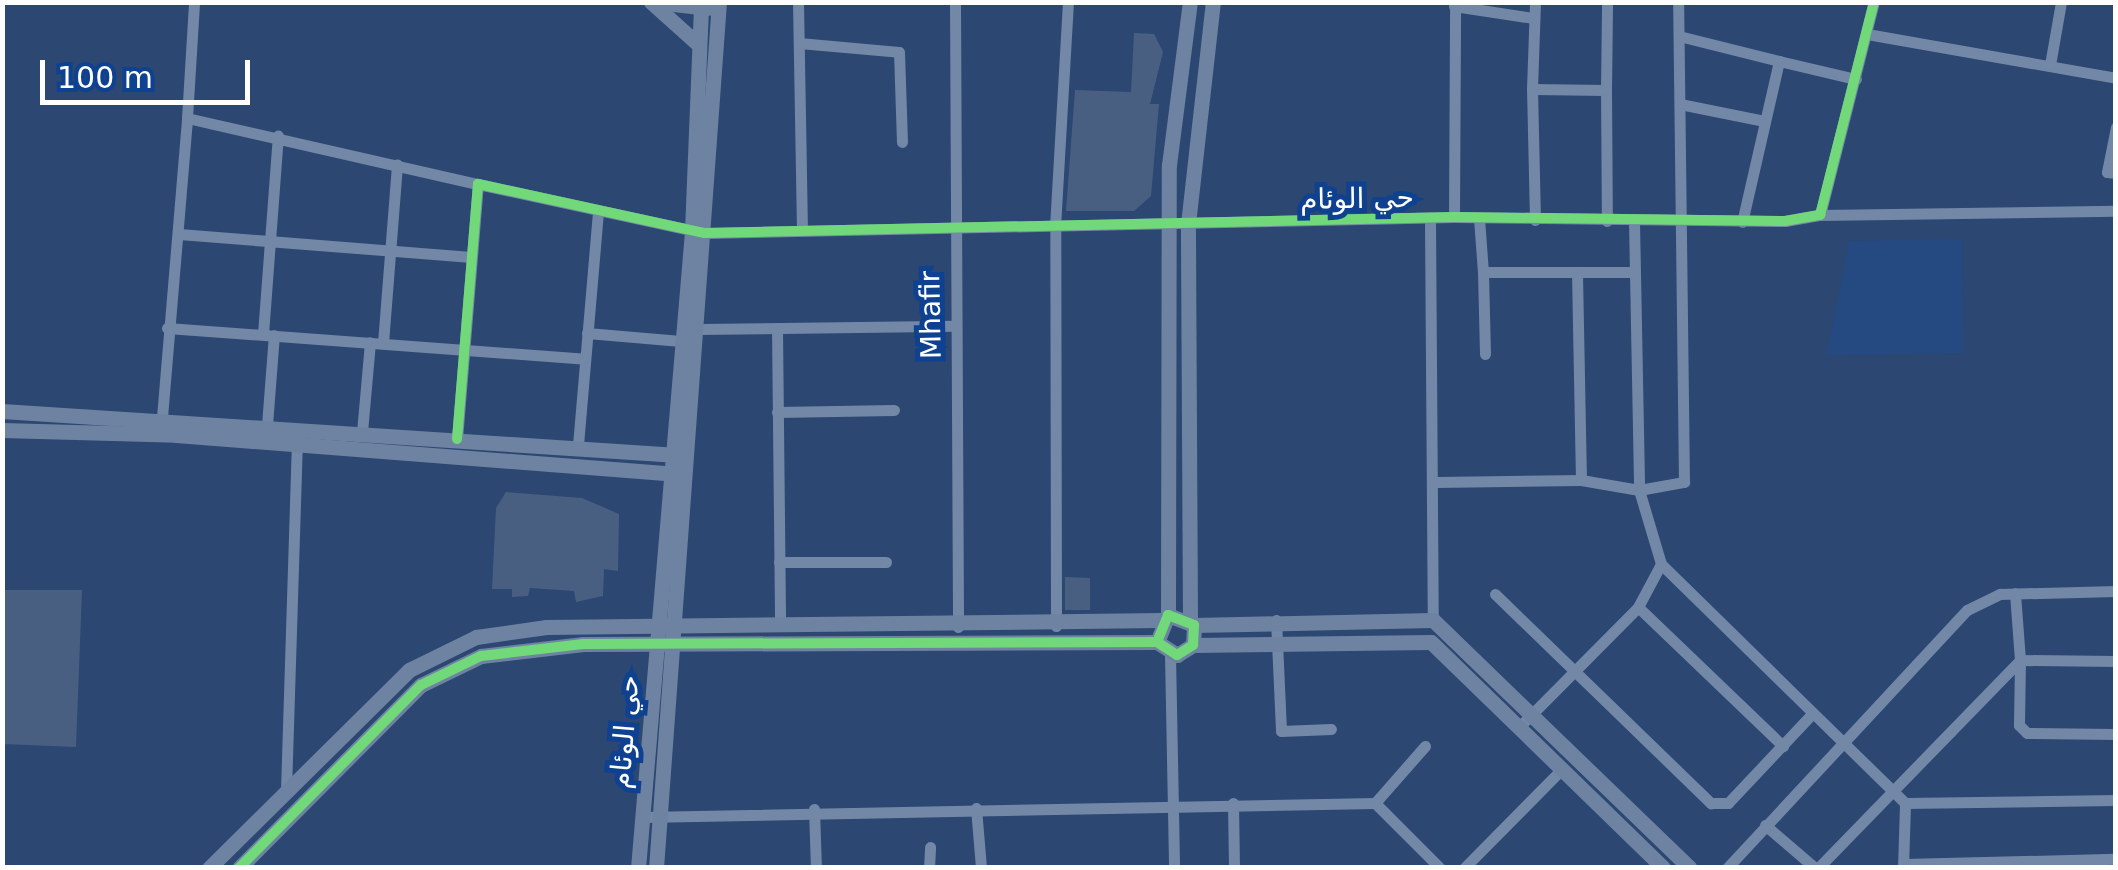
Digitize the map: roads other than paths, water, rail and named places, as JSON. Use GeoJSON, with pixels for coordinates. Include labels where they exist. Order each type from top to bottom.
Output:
{"type":"FeatureCollection","features":[{"type":"Feature","properties":{"kind":"street"},"geometry":{"type":"LineString","coordinates":[[161,435],[194,2]]}},
{"type":"Feature","properties":{"kind":"street"},"geometry":{"type":"LineString","coordinates":[[654,2],[721,5]]}},
{"type":"Feature","properties":{"kind":"street"},"geometry":{"type":"LineString","coordinates":[[654,2],[684,25],[701,48]]}},
{"type":"Feature","properties":{"kind":"street"},"geometry":{"type":"LineString","coordinates":[[798,2],[802,230]]}},
{"type":"Feature","properties":{"kind":"street","name":"Mhafir"},"geometry":{"type":"LineString","coordinates":[[954,2],[958,627]]}},
{"type":"Feature","properties":{"kind":"street"},"geometry":{"type":"LineString","coordinates":[[1056,626],[1055,227],[1068,2]]}},
{"type":"Feature","properties":{"kind":"street"},"geometry":{"type":"LineString","coordinates":[[1157,642],[1165,618],[1174,102],[1190,2]]}},
{"type":"Feature","properties":{"kind":"street"},"geometry":{"type":"LineString","coordinates":[[1193,644],[1188,224],[1213,2]]}},
{"type":"Feature","properties":{"kind":"street"},"geometry":{"type":"LineString","coordinates":[[1535,2],[1535,220]]}},
{"type":"Feature","properties":{"kind":"street"},"geometry":{"type":"LineString","coordinates":[[1607,2],[1607,221]]}},
{"type":"Feature","properties":{"kind":"street"},"geometry":{"type":"LineString","coordinates":[[1436,482],[1582,480],[1639,490],[1684,482],[1678,2]]}},
{"type":"Feature","properties":{"kind":"street"},"geometry":{"type":"LineString","coordinates":[[2050,65],[2061,2]]}},
{"type":"Feature","properties":{"kind":"street"},"geometry":{"type":"LineString","coordinates":[[1820,215],[1867,34],[1870,3]]}},
{"type":"Feature","properties":{"kind":"street"},"geometry":{"type":"LineString","coordinates":[[1454,217],[1454,4],[1532,18]]}},
{"type":"Feature","properties":{"kind":"street","name":"حي الوئام"},"geometry":{"type":"LineString","coordinates":[[638,868],[651,816],[678,474],[700,330],[701,5]]}},
{"type":"Feature","properties":{"kind":"street","name":"حي الوئام"},"geometry":{"type":"LineString","coordinates":[[680,455],[681,342],[699,232],[721,5]]}},
{"type":"Feature","properties":{"kind":"street"},"geometry":{"type":"LineString","coordinates":[[1867,34],[2116,78]]}},
{"type":"Feature","properties":{"kind":"street"},"geometry":{"type":"LineString","coordinates":[[1679,36],[1856,80]]}},
{"type":"Feature","properties":{"kind":"street"},"geometry":{"type":"LineString","coordinates":[[799,43],[899,52],[902,142]]}},
{"type":"Feature","properties":{"kind":"street"},"geometry":{"type":"LineString","coordinates":[[1742,222],[1779,61]]}},
{"type":"Feature","properties":{"kind":"street"},"geometry":{"type":"LineString","coordinates":[[1532,90],[1606,90]]}},
{"type":"Feature","properties":{"kind":"street"},"geometry":{"type":"LineString","coordinates":[[1680,104],[1764,121]]}},
{"type":"Feature","properties":{"kind":"street"},"geometry":{"type":"LineString","coordinates":[[187,118],[699,232]]}},
{"type":"Feature","properties":{"kind":"street"},"geometry":{"type":"LineString","coordinates":[[2116,127],[2107,172],[2116,173]]}},
{"type":"Feature","properties":{"kind":"street"},"geometry":{"type":"LineString","coordinates":[[267,425],[268,242],[278,136]]}},
{"type":"Feature","properties":{"kind":"street"},"geometry":{"type":"LineString","coordinates":[[362,432],[377,343],[397,164]]}},
{"type":"Feature","properties":{"kind":"street"},"geometry":{"type":"LineString","coordinates":[[457,438],[478,184]]}},
{"type":"Feature","properties":{"kind":"street","name":"حي الوئام"},"geometry":{"type":"LineString","coordinates":[[699,232],[1454,217],[1742,222],[1820,215],[2116,211]]}},
{"type":"Feature","properties":{"kind":"street"},"geometry":{"type":"LineString","coordinates":[[578,446],[598,212]]}},
{"type":"Feature","properties":{"kind":"street"},"geometry":{"type":"LineString","coordinates":[[1478,218],[1485,354]]}},
{"type":"Feature","properties":{"kind":"street"},"geometry":{"type":"LineString","coordinates":[[1430,220],[1436,482],[1434,620]]}},
{"type":"Feature","properties":{"kind":"street"},"geometry":{"type":"LineString","coordinates":[[1634,221],[1639,490],[1660,564],[1905,804],[2116,800]]}},
{"type":"Feature","properties":{"kind":"street"},"geometry":{"type":"LineString","coordinates":[[179,234],[471,258]]}},
{"type":"Feature","properties":{"kind":"street"},"geometry":{"type":"LineString","coordinates":[[1483,272],[1632,272]]}},
{"type":"Feature","properties":{"kind":"street"},"geometry":{"type":"LineString","coordinates":[[1577,273],[1582,480]]}},
{"type":"Feature","properties":{"kind":"street"},"geometry":{"type":"LineString","coordinates":[[700,330],[956,326]]}},
{"type":"Feature","properties":{"kind":"street"},"geometry":{"type":"LineString","coordinates":[[167,328],[585,358]]}},
{"type":"Feature","properties":{"kind":"street"},"geometry":{"type":"LineString","coordinates":[[777,328],[780,624]]}},
{"type":"Feature","properties":{"kind":"street"},"geometry":{"type":"LineString","coordinates":[[587,333],[681,342]]}},
{"type":"Feature","properties":{"kind":"street"},"geometry":{"type":"LineString","coordinates":[[778,412],[894,410]]}},
{"type":"Feature","properties":{"kind":"street"},"geometry":{"type":"LineString","coordinates":[[2,411],[161,417],[680,455]]}},
{"type":"Feature","properties":{"kind":"street"},"geometry":{"type":"LineString","coordinates":[[2,430],[161,435],[678,474]]}},
{"type":"Feature","properties":{"kind":"street"},"geometry":{"type":"LineString","coordinates":[[286,790],[297,444]]}},
{"type":"Feature","properties":{"kind":"street"},"geometry":{"type":"LineString","coordinates":[[779,562],[886,562]]}},
{"type":"Feature","properties":{"kind":"street"},"geometry":{"type":"LineString","coordinates":[[1520,726],[1638,608],[1660,564]]}},
{"type":"Feature","properties":{"kind":"street"},"geometry":{"type":"LineString","coordinates":[[1727,868],[1967,610],[2015,593],[2116,591]]}},
{"type":"Feature","properties":{"kind":"street"},"geometry":{"type":"LineString","coordinates":[[2015,593],[2022,730],[2116,734]]}},
{"type":"Feature","properties":{"kind":"street"},"geometry":{"type":"LineString","coordinates":[[1494,594],[1571,673],[1711,803],[1728,802],[1812,714]]}},
{"type":"Feature","properties":{"kind":"street"},"geometry":{"type":"LineString","coordinates":[[1638,608],[1783,746]]}},
{"type":"Feature","properties":{"kind":"street"},"geometry":{"type":"LineString","coordinates":[[210,868],[409,670],[442,650],[511,630],[780,624],[1056,626],[1165,618],[1192,623],[1434,620],[1690,868]]}},
{"type":"Feature","properties":{"kind":"street"},"geometry":{"type":"LineString","coordinates":[[1276,620],[1281,731],[1332,730]]}},
{"type":"Feature","properties":{"kind":"street"},"geometry":{"type":"LineString","coordinates":[[239,868],[379,723],[450,668],[541,646],[1157,642],[1170,654],[1174,868]]}},
{"type":"Feature","properties":{"kind":"street"},"geometry":{"type":"LineString","coordinates":[[1170,654],[1193,644],[1431,642],[1662,868]]}},
{"type":"Feature","properties":{"kind":"street"},"geometry":{"type":"LineString","coordinates":[[1765,825],[1816,868],[2020,660],[2116,661]]}},
{"type":"Feature","properties":{"kind":"street"},"geometry":{"type":"LineString","coordinates":[[1375,803],[1426,746]]}},
{"type":"Feature","properties":{"kind":"street"},"geometry":{"type":"LineString","coordinates":[[1464,868],[1561,770]]}},
{"type":"Feature","properties":{"kind":"street"},"geometry":{"type":"LineString","coordinates":[[651,816],[814,810],[1375,803],[1440,868]]}},
{"type":"Feature","properties":{"kind":"street"},"geometry":{"type":"LineString","coordinates":[[1233,804],[1234,868]]}},
{"type":"Feature","properties":{"kind":"street"},"geometry":{"type":"LineString","coordinates":[[1905,804],[1904,866],[2116,859]]}},
{"type":"Feature","properties":{"kind":"street"},"geometry":{"type":"LineString","coordinates":[[976,808],[981,868]]}},
{"type":"Feature","properties":{"kind":"street"},"geometry":{"type":"LineString","coordinates":[[814,810],[816,868]]}},
{"type":"Feature","properties":{"kind":"street","name":"حي الوئام"},"geometry":{"type":"LineString","coordinates":[[651,816],[656,868]]}},
{"type":"Feature","properties":{"kind":"street"},"geometry":{"type":"LineString","coordinates":[[930,847],[930,868]]}},
{"type":"Feature","properties":{"kind":"water"},"geometry":{"type":"Polygon","coordinates":[[[1962,239],[1963,353],[1827,355],[1849,241],[1962,239]]]}}]}
